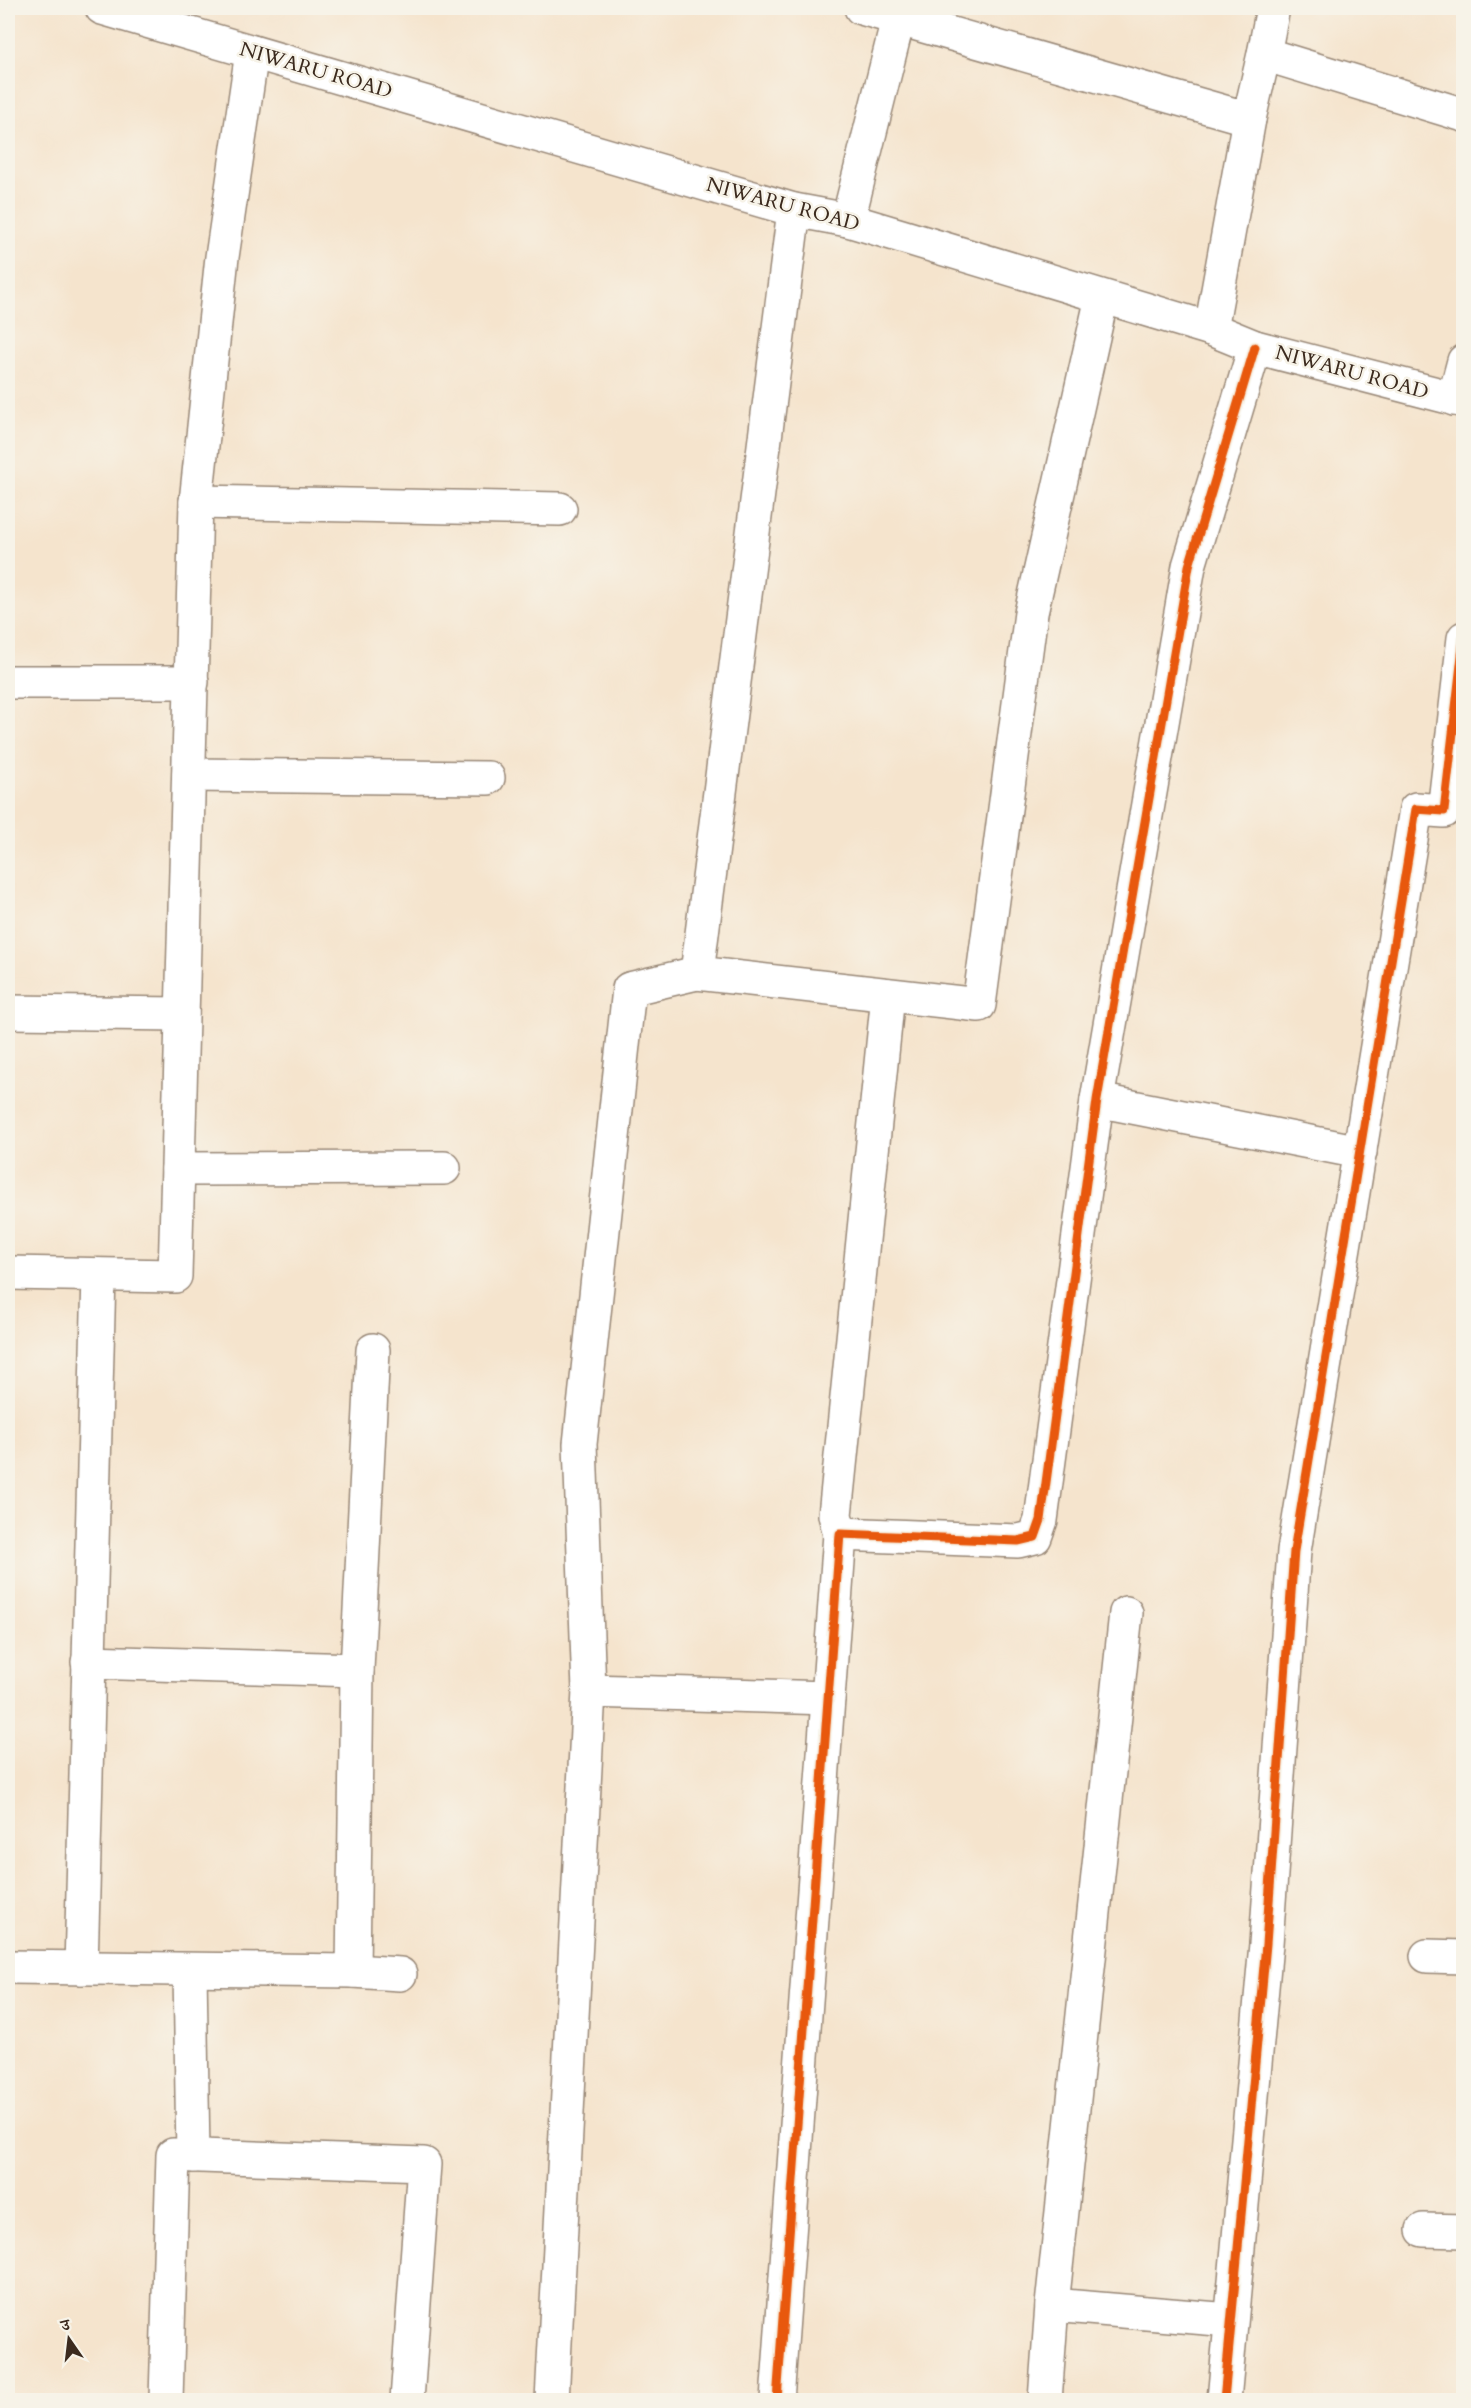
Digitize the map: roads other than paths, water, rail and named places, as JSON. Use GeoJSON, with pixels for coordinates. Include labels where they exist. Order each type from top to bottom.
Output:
{"type":"FeatureCollection","features":[{"type":"Feature","properties":{"kind":"street","name":"NIWARU ROAD"},"geometry":{"type":"LineString","coordinates":[[102,8],[169,16],[252,52],[794,210],[849,220],[1211,329],[1255,346],[1459,400]]}},
{"type":"Feature","properties":{"kind":"street"},"geometry":{"type":"LineString","coordinates":[[861,8],[900,13],[1249,119]]}},
{"type":"Feature","properties":{"kind":"street"},"geometry":{"type":"LineString","coordinates":[[1211,329],[1249,119],[1273,8]]}},
{"type":"Feature","properties":{"kind":"street"},"geometry":{"type":"LineString","coordinates":[[849,220],[900,13]]}},
{"type":"Feature","properties":{"kind":"street"},"geometry":{"type":"LineString","coordinates":[[8,1273],[175,1276],[196,502],[222,257],[252,52]]}},
{"type":"Feature","properties":{"kind":"street"},"geometry":{"type":"LineString","coordinates":[[1264,54],[1464,115]]}},
{"type":"Feature","properties":{"kind":"street"},"geometry":{"type":"LineString","coordinates":[[696,973],[794,210]]}},
{"type":"Feature","properties":{"kind":"street"},"geometry":{"type":"LineString","coordinates":[[552,2400],[589,1691],[580,1444],[629,989],[696,973],[978,1005],[1031,613],[1102,297]]}},
{"type":"Feature","properties":{"kind":"street"},"geometry":{"type":"LineString","coordinates":[[840,1534],[1018,1541],[1035,1537],[1041,1520],[1097,1100],[1189,566],[1255,346]]}},
{"type":"Feature","properties":{"kind":"street"},"geometry":{"type":"LineString","coordinates":[[1459,400],[1464,361]]}},
{"type":"Feature","properties":{"kind":"street"},"geometry":{"type":"LineString","coordinates":[[196,502],[560,509]]}},
{"type":"Feature","properties":{"kind":"street"},"geometry":{"type":"LineString","coordinates":[[1224,2400],[1266,1944],[1294,1551],[1416,809],[1444,811],[1464,638]]}},
{"type":"Feature","properties":{"kind":"street"},"geometry":{"type":"LineString","coordinates":[[8,682],[192,682]]}},
{"type":"Feature","properties":{"kind":"street"},"geometry":{"type":"LineString","coordinates":[[189,775],[488,778]]}},
{"type":"Feature","properties":{"kind":"street"},"geometry":{"type":"LineString","coordinates":[[777,2400],[840,1534],[835,1515],[888,995]]}},
{"type":"Feature","properties":{"kind":"street"},"geometry":{"type":"LineString","coordinates":[[8,1012],[182,1014]]}},
{"type":"Feature","properties":{"kind":"street"},"geometry":{"type":"LineString","coordinates":[[1097,1100],[1360,1152]]}},
{"type":"Feature","properties":{"kind":"street"},"geometry":{"type":"LineString","coordinates":[[177,1169],[444,1168]]}},
{"type":"Feature","properties":{"kind":"street"},"geometry":{"type":"LineString","coordinates":[[81,1968],[99,1275]]}},
{"type":"Feature","properties":{"kind":"street"},"geometry":{"type":"LineString","coordinates":[[353,1971],[357,1670],[373,1350]]}},
{"type":"Feature","properties":{"kind":"street"},"geometry":{"type":"LineString","coordinates":[[1046,2400],[1053,2305],[1126,1613]]}},
{"type":"Feature","properties":{"kind":"street"},"geometry":{"type":"LineString","coordinates":[[88,1662],[357,1670]]}},
{"type":"Feature","properties":{"kind":"street"},"geometry":{"type":"LineString","coordinates":[[589,1691],[828,1698]]}},
{"type":"Feature","properties":{"kind":"street"},"geometry":{"type":"LineString","coordinates":[[1427,1956],[1464,1956]]}},
{"type":"Feature","properties":{"kind":"street"},"geometry":{"type":"LineString","coordinates":[[8,1967],[353,1971],[400,1974]]}},
{"type":"Feature","properties":{"kind":"street"},"geometry":{"type":"LineString","coordinates":[[190,1970],[193,2156]]}},
{"type":"Feature","properties":{"kind":"street"},"geometry":{"type":"LineString","coordinates":[[166,2400],[173,2155],[424,2164],[407,2400]]}},
{"type":"Feature","properties":{"kind":"street"},"geometry":{"type":"LineString","coordinates":[[1423,2230],[1464,2231]]}},
{"type":"Feature","properties":{"kind":"street"},"geometry":{"type":"LineString","coordinates":[[1053,2305],[1230,2320]]}}]}
